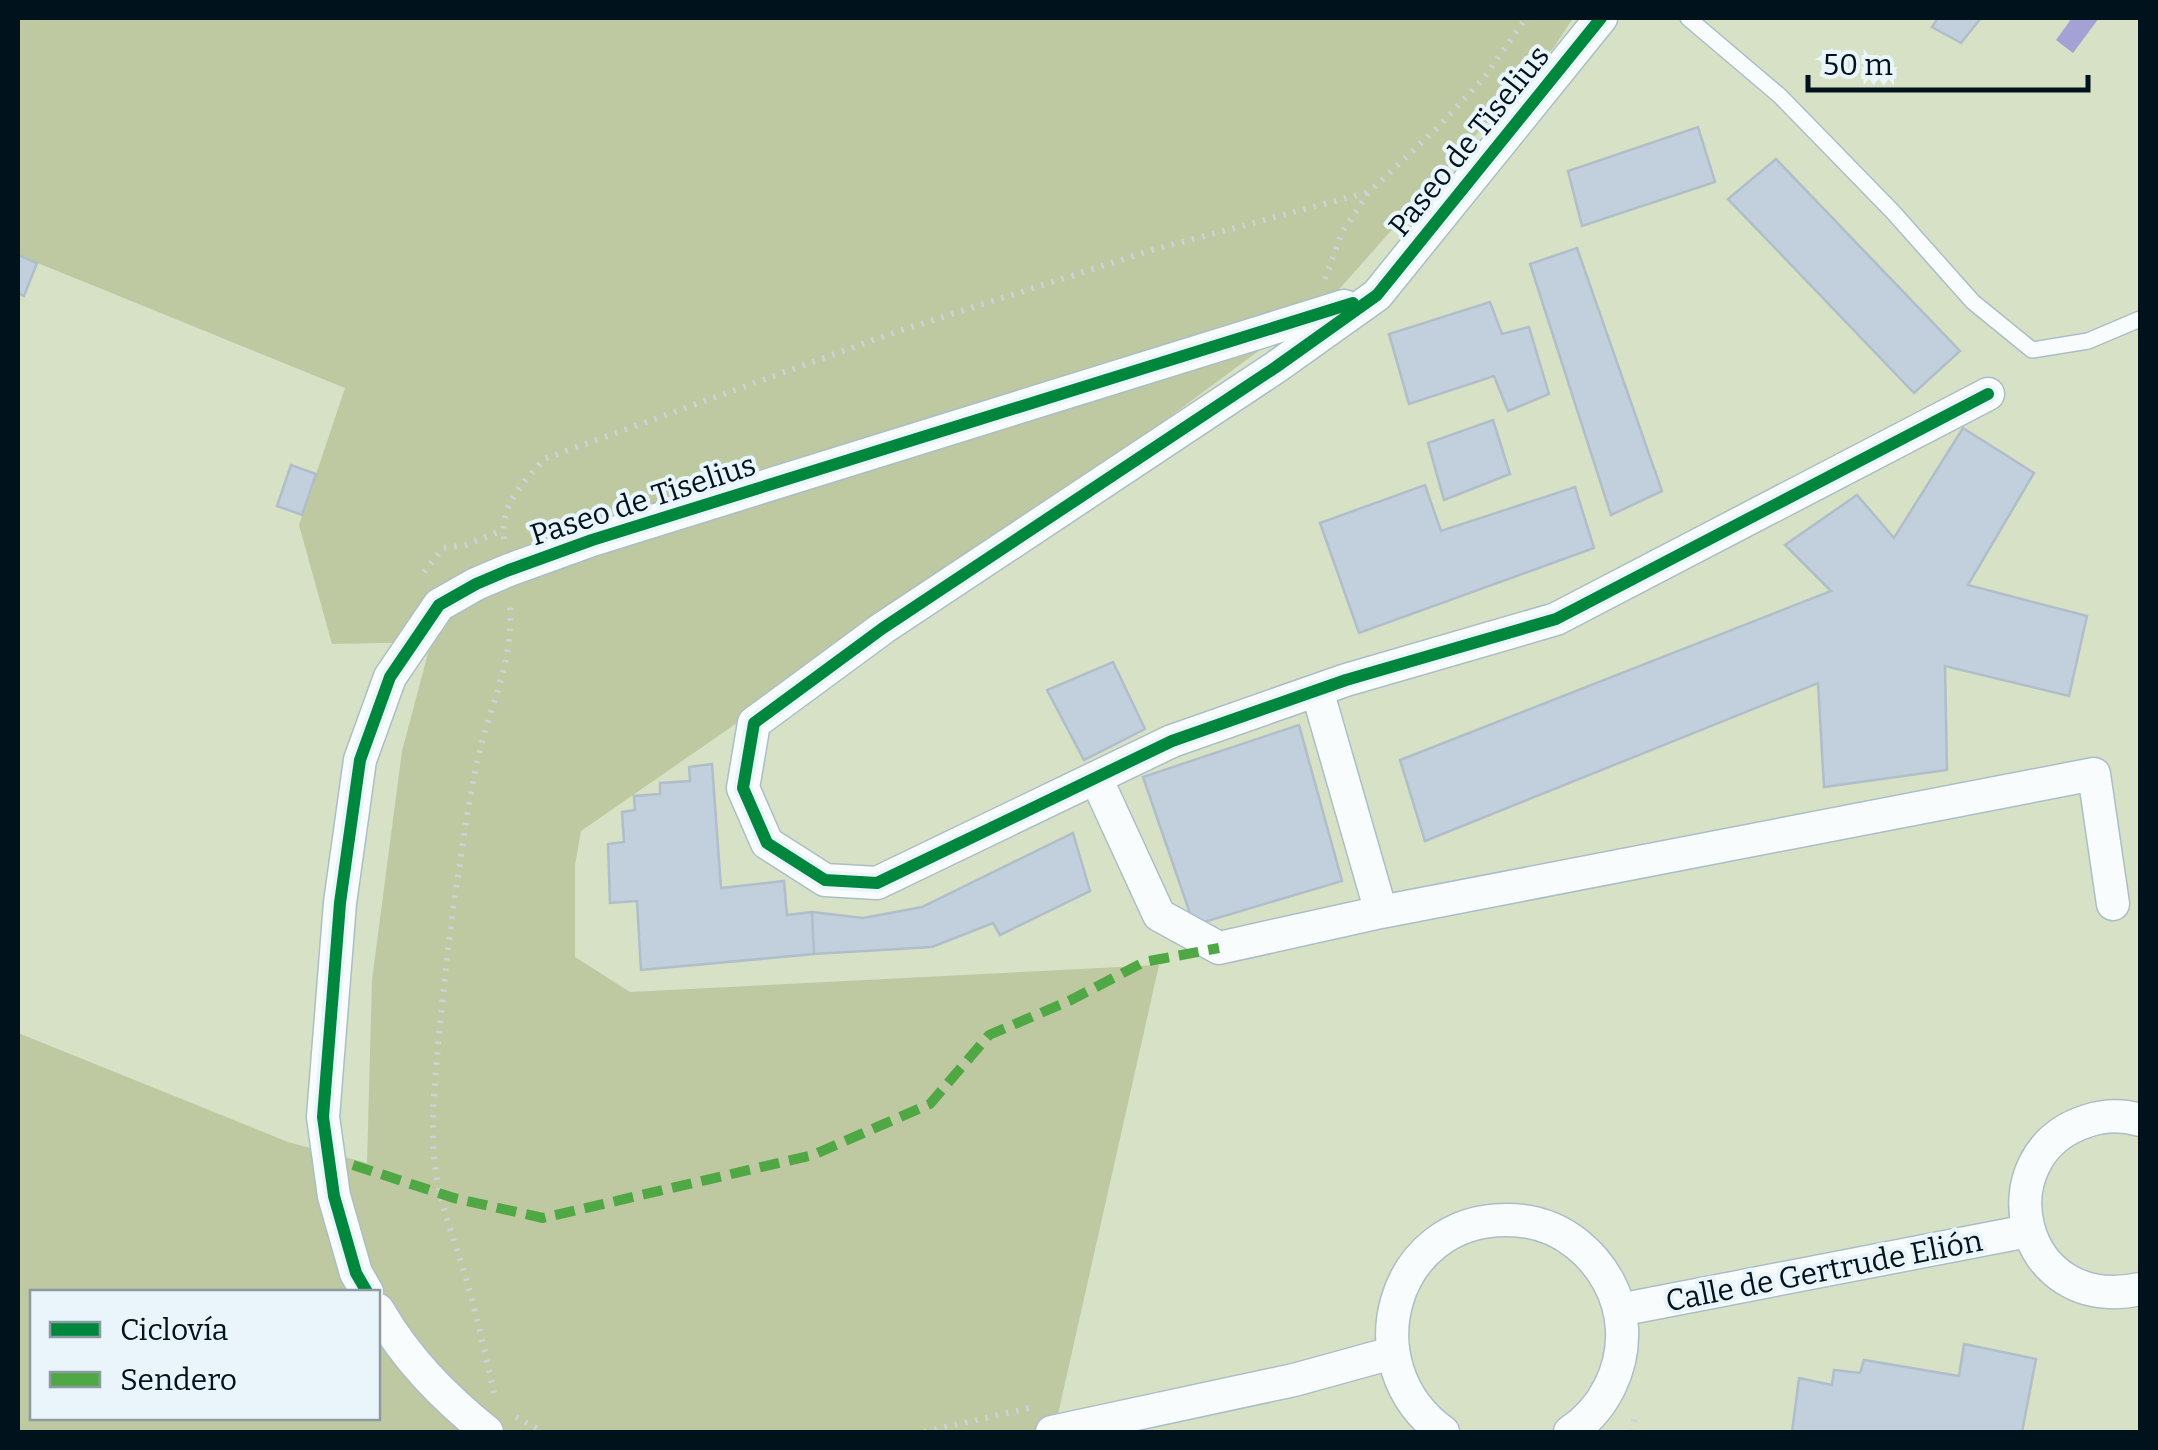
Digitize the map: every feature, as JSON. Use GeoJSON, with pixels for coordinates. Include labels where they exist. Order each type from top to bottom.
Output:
{"type":"FeatureCollection","features":[{"type":"Feature","properties":{"kind":"street","name":"Paseo de Tiselius"},"geometry":{"type":"LineString","coordinates":[[1601,18],[1377,295],[883,628],[754,723],[743,788],[767,843],[825,880],[878,883],[1172,740],[1317,690],[1556,618],[1988,394]]}},
{"type":"Feature","properties":{"kind":"street","name":"Paseo de Tiselius"},"geometry":{"type":"LineString","coordinates":[[366,1290],[356,1273],[334,1196],[323,1117],[340,904],[360,760],[390,676],[439,606],[508,570],[611,534],[1377,295]]}},
{"type":"Feature","properties":{"kind":"street"},"geometry":{"type":"LineString","coordinates":[[1317,690],[1381,912]]}},
{"type":"Feature","properties":{"kind":"street"},"geometry":{"type":"LineString","coordinates":[[1096,778],[1160,915],[1219,948],[1381,912],[2094,774],[2113,904]]}},
{"type":"Feature","properties":{"kind":"street"},"geometry":{"type":"LineString","coordinates":[[2140,1120],[2114,1116],[2075,1124],[2038,1158],[2029,1177],[2024,1206],[2028,1231],[2043,1260],[2066,1281],[2103,1294],[2140,1290]]}},
{"type":"Feature","properties":{"kind":"street"},"geometry":{"type":"LineString","coordinates":[[1441,1432],[1410,1400],[1398,1378],[1391,1328],[1396,1302],[1407,1277],[1432,1247],[1451,1234],[1494,1220],[1529,1222],[1570,1238],[1600,1268],[1612,1287],[1620,1310],[1622,1350],[1614,1378],[1599,1406],[1570,1432]]}},
{"type":"Feature","properties":{"kind":"street","name":"Calle de Gertrude Elión"},"geometry":{"type":"LineString","coordinates":[[1620,1310],[2028,1231]]}},
{"type":"Feature","properties":{"kind":"street"},"geometry":{"type":"LineString","coordinates":[[380,1313],[396,1341],[444,1396],[497,1422]]}},
{"type":"Feature","properties":{"kind":"street"},"geometry":{"type":"LineString","coordinates":[[1046,1419],[1294,1380],[1392,1353]]}},
{"type":"Feature","properties":{"kind":"lane"},"geometry":{"type":"LineString","coordinates":[[1688,18],[1780,96],[1893,212],[1972,302],[2032,350],[2088,341],[2140,318]]}},
{"type":"Feature","properties":{"kind":"path"},"geometry":{"type":"LineString","coordinates":[[1311,317],[1342,232],[1369,192],[1483,79],[1526,18]]}},
{"type":"Feature","properties":{"kind":"path"},"geometry":{"type":"LineString","coordinates":[[481,1395],[496,1404],[484,1347],[448,1228],[435,1166],[433,1108],[444,971],[465,831],[482,745],[502,682],[511,626],[503,530],[512,497],[544,458],[890,334],[1152,250],[1369,192]]}},
{"type":"Feature","properties":{"kind":"path"},"geometry":{"type":"LineString","coordinates":[[1632,1432],[1635,1413]]}},
{"type":"Feature","properties":{"kind":"path"},"geometry":{"type":"LineString","coordinates":[[924,1432],[1046,1419]]}},
{"type":"Feature","properties":{"kind":"path"},"geometry":{"type":"LineString","coordinates":[[497,1422],[543,1432]]}},
{"type":"Feature","properties":{"kind":"green space"},"geometry":{"type":"Polygon","coordinates":[[[18,18],[2140,18],[2140,1432],[18,1432],[18,18]]]}},
{"type":"Feature","properties":{"kind":"green space"},"geometry":{"type":"Polygon","coordinates":[[[18,18],[1573,18],[1554,47],[1334,295],[1040,513],[581,831],[575,865],[575,957],[630,992],[1159,965],[1054,1432],[18,1432],[18,1033],[288,1142],[367,1163],[372,980],[402,751],[431,642],[332,644],[299,525],[345,388],[18,255],[18,18]]]}},
{"type":"Feature","properties":{"kind":"shaded area"},"geometry":{"type":"Polygon","coordinates":[[[2072,18],[2099,18],[2073,53],[2056,40],[2072,18]]]}},
{"type":"Feature","properties":{"kind":"building"},"geometry":{"type":"Polygon","coordinates":[[[1938,18],[1981,18],[1961,43],[1932,27],[1938,18]]]}},
{"type":"Feature","properties":{"kind":"building"},"geometry":{"type":"Polygon","coordinates":[[[1698,127],[1715,182],[1582,226],[1568,171],[1698,127]]]}},
{"type":"Feature","properties":{"kind":"building"},"geometry":{"type":"Polygon","coordinates":[[[1776,159],[1960,351],[1914,393],[1728,199],[1776,159]]]}},
{"type":"Feature","properties":{"kind":"building"},"geometry":{"type":"Polygon","coordinates":[[[1577,248],[1662,491],[1611,515],[1530,264],[1577,248]]]}},
{"type":"Feature","properties":{"kind":"building"},"geometry":{"type":"Polygon","coordinates":[[[18,255],[37,263],[24,296],[18,293],[18,255]]]}},
{"type":"Feature","properties":{"kind":"building"},"geometry":{"type":"Polygon","coordinates":[[[1490,302],[1502,334],[1529,327],[1549,394],[1508,411],[1494,376],[1409,404],[1389,334],[1490,302]]]}},
{"type":"Feature","properties":{"kind":"building"},"geometry":{"type":"Polygon","coordinates":[[[1493,420],[1510,474],[1444,500],[1428,443],[1493,420]]]}},
{"type":"Feature","properties":{"kind":"building"},"geometry":{"type":"Polygon","coordinates":[[[1963,428],[2034,473],[1968,585],[2087,616],[2069,696],[1945,666],[1947,770],[1824,787],[1818,683],[1425,841],[1400,760],[1831,591],[1785,545],[1857,495],[1894,538],[1963,428]]]}},
{"type":"Feature","properties":{"kind":"building"},"geometry":{"type":"Polygon","coordinates":[[[291,465],[316,474],[302,515],[277,506],[291,465]]]}},
{"type":"Feature","properties":{"kind":"building"},"geometry":{"type":"Polygon","coordinates":[[[1425,485],[1441,531],[1575,487],[1594,548],[1359,633],[1320,523],[1425,485]]]}},
{"type":"Feature","properties":{"kind":"building"},"geometry":{"type":"Polygon","coordinates":[[[1113,662],[1145,729],[1084,760],[1047,690],[1113,662]]]}},
{"type":"Feature","properties":{"kind":"building"},"geometry":{"type":"Polygon","coordinates":[[[1299,725],[1342,881],[1194,925],[1143,777],[1299,725]]]}},
{"type":"Feature","properties":{"kind":"building"},"geometry":{"type":"Polygon","coordinates":[[[712,764],[721,888],[784,881],[787,915],[812,912],[814,954],[641,970],[637,901],[610,903],[608,844],[624,842],[622,812],[635,810],[634,796],[660,794],[660,783],[690,781],[689,767],[712,764]]]}},
{"type":"Feature","properties":{"kind":"building"},"geometry":{"type":"Polygon","coordinates":[[[1073,833],[1090,891],[1000,935],[993,923],[932,947],[814,954],[812,912],[863,918],[922,907],[1073,833]]]}},
{"type":"Feature","properties":{"kind":"building"},"geometry":{"type":"Polygon","coordinates":[[[1964,1344],[2036,1359],[2022,1432],[1792,1432],[1799,1378],[1832,1385],[1834,1370],[1860,1373],[1864,1360],[1959,1376],[1964,1344]]]}},
{"type":"Feature","properties":{"kind":"marked path"},"geometry":{"type":"LineString","coordinates":[[353,1165],[454,1198],[543,1218],[813,1155],[930,1104],[989,1035],[1069,1001],[1144,962],[1219,948]]}},
{"type":"Feature","properties":{"kind":"cycle path"},"geometry":{"type":"LineString","coordinates":[[1601,18],[1377,295],[1276,367],[883,628],[754,723],[743,788],[767,843],[825,880],[877,883],[1172,741],[1346,680],[1556,619],[1988,394]]}},
{"type":"Feature","properties":{"kind":"cycle path"},"geometry":{"type":"LineString","coordinates":[[366,1290],[356,1273],[334,1196],[323,1117],[340,903],[360,760],[390,677],[439,605],[476,584],[592,540],[1353,303]]}}]}
